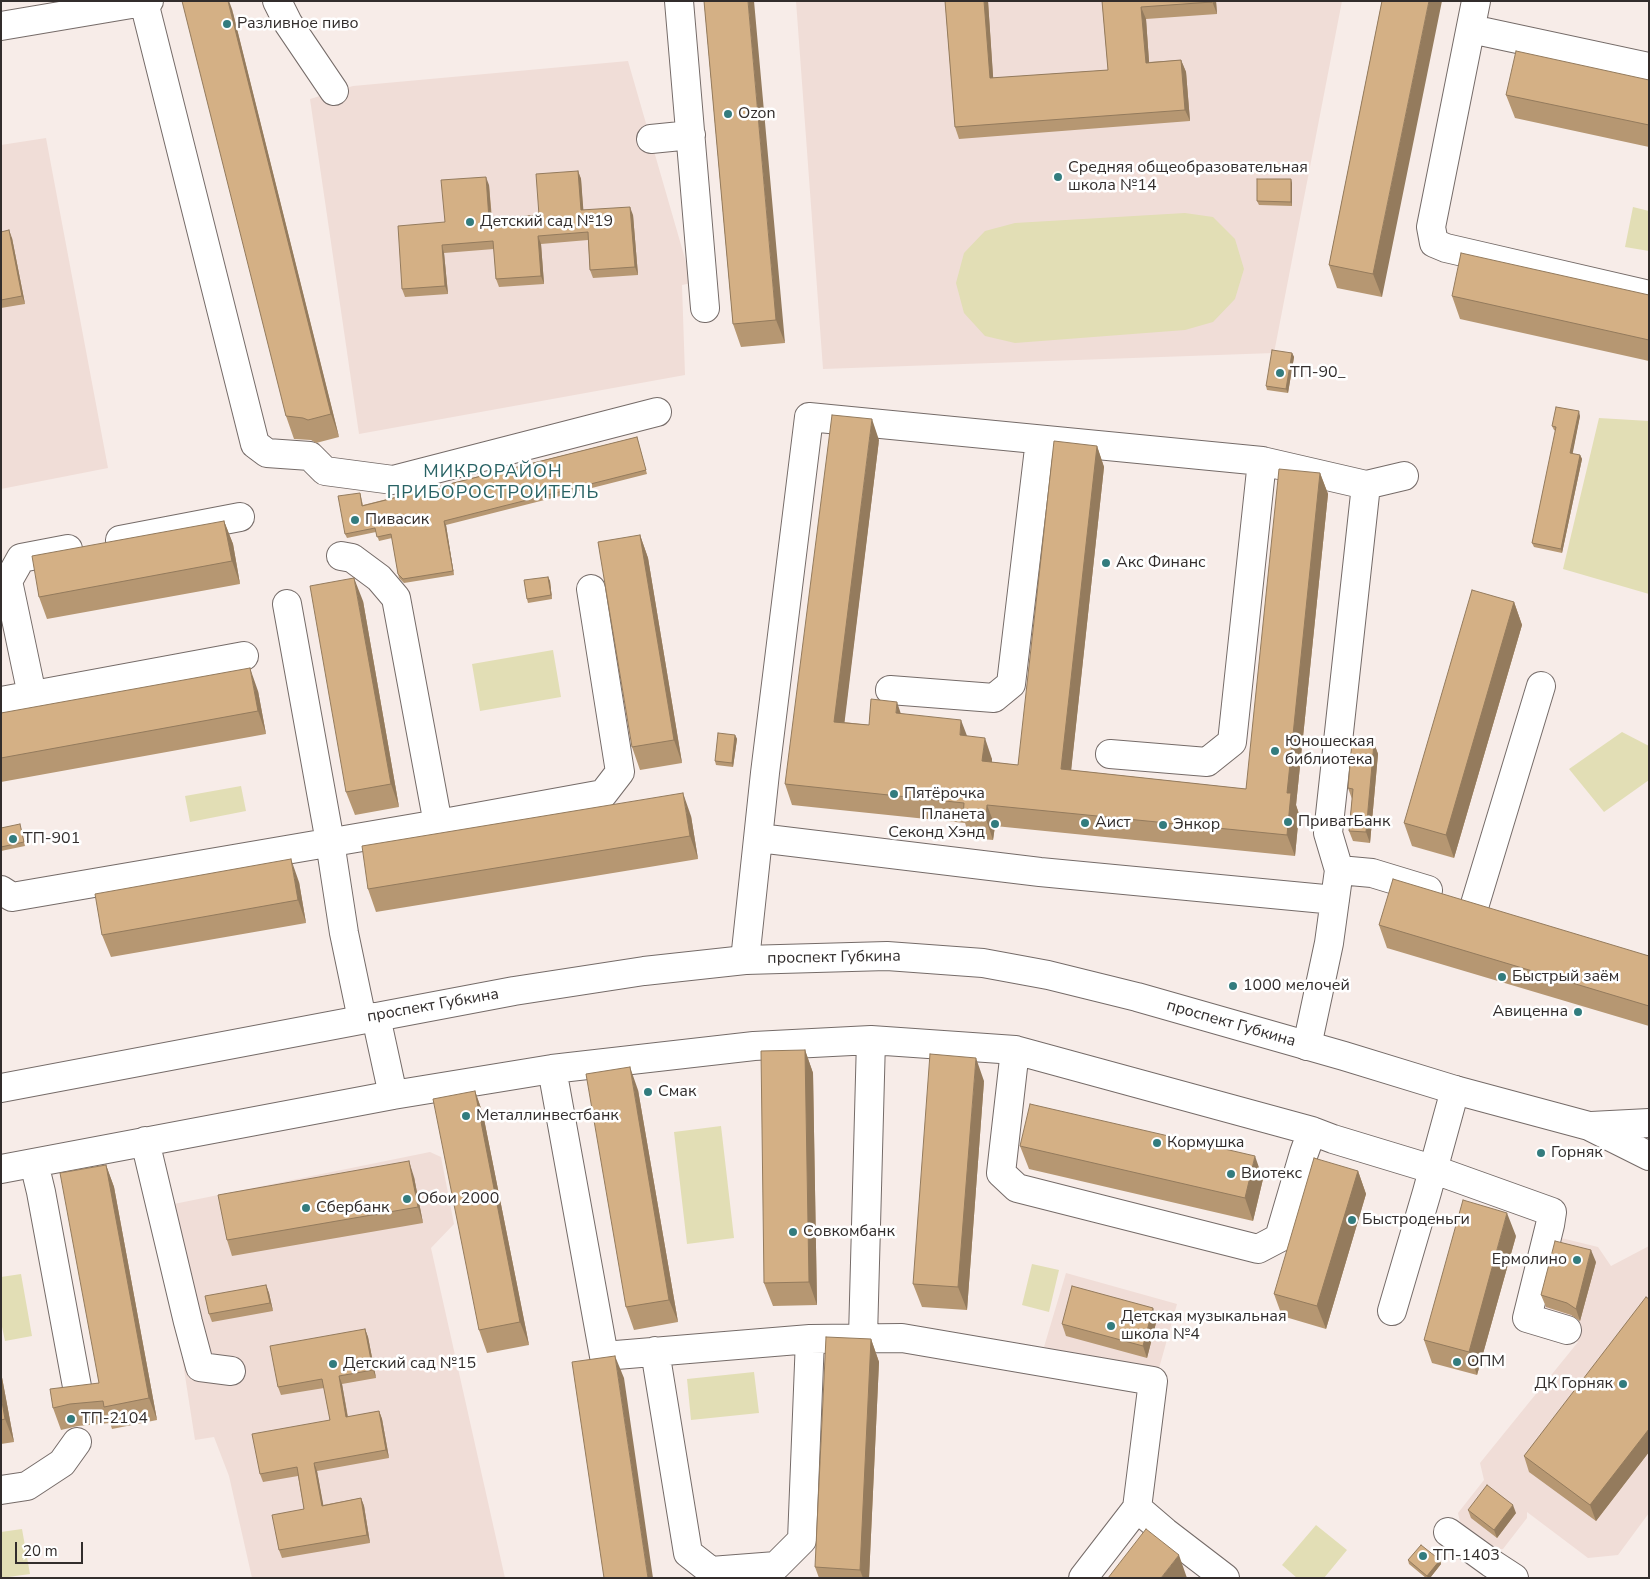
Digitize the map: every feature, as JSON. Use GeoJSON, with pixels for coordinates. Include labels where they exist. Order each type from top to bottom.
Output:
{"type":"FeatureCollection","features":[{"type":"Feature","properties":{"kind":"main road"},"geometry":{"type":"LineString","coordinates":[[277,1],[288,23],[334,91]]}},
{"type":"Feature","properties":{"kind":"main road"},"geometry":{"type":"LineString","coordinates":[[679,1],[705,308]]}},
{"type":"Feature","properties":{"kind":"main road"},"geometry":{"type":"LineString","coordinates":[[1476,1],[1431,227],[1434,243],[1446,248],[1649,295]]}},
{"type":"Feature","properties":{"kind":"main road"},"geometry":{"type":"LineString","coordinates":[[1,26],[147,2],[255,444],[267,453],[310,456],[325,472],[393,480],[657,412]]}},
{"type":"Feature","properties":{"kind":"main road"},"geometry":{"type":"LineString","coordinates":[[1471,29],[1649,67]]}},
{"type":"Feature","properties":{"kind":"main road"},"geometry":{"type":"LineString","coordinates":[[650,140],[691,135]]}},
{"type":"Feature","properties":{"kind":"main road"},"geometry":{"type":"LineString","coordinates":[[746,960],[765,773],[809,417],[1262,461],[1366,485],[1404,476]]}},
{"type":"Feature","properties":{"kind":"main road"},"geometry":{"type":"LineString","coordinates":[[890,690],[994,698],[1011,684],[1040,440]]}},
{"type":"Feature","properties":{"kind":"main road"},"geometry":{"type":"LineString","coordinates":[[1110,754],[1206,762],[1232,742],[1262,461]]}},
{"type":"Feature","properties":{"kind":"main road"},"geometry":{"type":"LineString","coordinates":[[1307,1046],[1328,943],[1339,870],[1328,833],[1366,485]]}},
{"type":"Feature","properties":{"kind":"main road"},"geometry":{"type":"LineString","coordinates":[[32,695],[8,581],[21,558],[240,517]]}},
{"type":"Feature","properties":{"kind":"main road"},"geometry":{"type":"LineString","coordinates":[[341,556],[352,558],[378,578],[396,598],[438,824]]}},
{"type":"Feature","properties":{"kind":"main road"},"geometry":{"type":"LineString","coordinates":[[1,890],[12,897],[603,794],[620,772],[591,589]]}},
{"type":"Feature","properties":{"kind":"main road"},"geometry":{"type":"LineString","coordinates":[[287,604],[330,842],[344,933],[393,1095]]}},
{"type":"Feature","properties":{"kind":"main road"},"geometry":{"type":"LineString","coordinates":[[1,701],[244,656]]}},
{"type":"Feature","properties":{"kind":"main road"},"geometry":{"type":"LineString","coordinates":[[1474,904],[1541,686]]}},
{"type":"Feature","properties":{"kind":"main road"},"geometry":{"type":"LineString","coordinates":[[759,838],[1040,872],[1335,900]]}},
{"type":"Feature","properties":{"kind":"main road"},"geometry":{"type":"LineString","coordinates":[[1339,870],[1372,873],[1502,913]]}},
{"type":"Feature","properties":{"kind":"main road","name":"проспект Губкина"},"geometry":{"type":"LineString","coordinates":[[1,1088],[514,991],[616,975],[746,960],[888,956],[983,964],[1048,976],[1137,997],[1455,1090],[1589,1126],[1649,1156]]}},
{"type":"Feature","properties":{"kind":"main road"},"geometry":{"type":"LineString","coordinates":[[863,1338],[871,1040]]}},
{"type":"Feature","properties":{"kind":"main road"},"geometry":{"type":"LineString","coordinates":[[1,1169],[393,1095],[552,1069],[754,1046],[871,1040],[1015,1050],[1312,1131],[1332,1139],[1432,1169],[1552,1212],[1527,1318],[1567,1330]]}},
{"type":"Feature","properties":{"kind":"main road"},"geometry":{"type":"LineString","coordinates":[[1015,1050],[1001,1173],[1017,1188],[1258,1249],[1279,1238],[1312,1131]]}},
{"type":"Feature","properties":{"kind":"main road"},"geometry":{"type":"LineString","coordinates":[[552,1069],[604,1356],[810,1339],[902,1338],[1153,1381],[1137,1508],[1083,1578]]}},
{"type":"Feature","properties":{"kind":"main road"},"geometry":{"type":"LineString","coordinates":[[1392,1311],[1455,1090]]}},
{"type":"Feature","properties":{"kind":"main road"},"geometry":{"type":"LineString","coordinates":[[1589,1126],[1649,1122]]}},
{"type":"Feature","properties":{"kind":"main road"},"geometry":{"type":"LineString","coordinates":[[145,1141],[200,1367],[231,1371]]}},
{"type":"Feature","properties":{"kind":"main road"},"geometry":{"type":"LineString","coordinates":[[34,1163],[78,1392]]}},
{"type":"Feature","properties":{"kind":"main road"},"geometry":{"type":"LineString","coordinates":[[656,1351],[688,1553],[711,1572],[776,1566],[802,1540],[810,1339]]}},
{"type":"Feature","properties":{"kind":"main road"},"geometry":{"type":"LineString","coordinates":[[1,1490],[27,1486],[62,1463],[77,1442]]}},
{"type":"Feature","properties":{"kind":"main road"},"geometry":{"type":"LineString","coordinates":[[1137,1508],[1225,1578]]}},
{"type":"Feature","properties":{"kind":"main road"},"geometry":{"type":"LineString","coordinates":[[1448,1532],[1510,1576]]}},
{"type":"Feature","properties":{"kind":"shaded area","name":"Средняя общеобразовательная школа №14"},"geometry":{"type":"Polygon","coordinates":[[[796,1],[1342,1],[1274,353],[823,369],[796,1]]]}},
{"type":"Feature","properties":{"kind":"shaded area"},"geometry":{"type":"Polygon","coordinates":[[[628,61],[692,283],[682,285],[685,375],[359,434],[310,99],[353,86],[628,61]]]}},
{"type":"Feature","properties":{"kind":"shaded area"},"geometry":{"type":"Polygon","coordinates":[[[46,138],[108,468],[1,489],[1,145],[46,138]]]}},
{"type":"Feature","properties":{"kind":"shaded area"},"geometry":{"type":"Polygon","coordinates":[[[1633,207],[1649,211],[1649,251],[1625,247],[1633,207]]]}},
{"type":"Feature","properties":{"kind":"shaded area"},"geometry":{"type":"Polygon","coordinates":[[[1185,213],[1213,217],[1235,239],[1244,269],[1235,299],[1213,322],[1185,330],[1015,343],[985,336],[964,313],[956,283],[964,253],[985,231],[1015,223],[1185,213]]]}},
{"type":"Feature","properties":{"kind":"shaded area"},"geometry":{"type":"Polygon","coordinates":[[[1599,418],[1649,421],[1649,594],[1563,569],[1599,418]]]}},
{"type":"Feature","properties":{"kind":"shaded area"},"geometry":{"type":"Polygon","coordinates":[[[553,650],[561,697],[480,711],[472,664],[553,650]]]}},
{"type":"Feature","properties":{"kind":"shaded area"},"geometry":{"type":"Polygon","coordinates":[[[1622,732],[1649,746],[1649,780],[1604,812],[1569,769],[1622,732]]]}},
{"type":"Feature","properties":{"kind":"shaded area"},"geometry":{"type":"Polygon","coordinates":[[[241,786],[246,811],[190,822],[185,796],[241,786]]]}},
{"type":"Feature","properties":{"kind":"shaded area"},"geometry":{"type":"Polygon","coordinates":[[[721,1126],[734,1238],[687,1244],[674,1132],[721,1126]]]}},
{"type":"Feature","properties":{"kind":"shaded area"},"geometry":{"type":"Polygon","coordinates":[[[430,1152],[441,1157],[454,1224],[431,1248],[505,1578],[252,1578],[229,1476],[214,1437],[195,1440],[173,1299],[169,1205],[430,1152]]]}},
{"type":"Feature","properties":{"kind":"shaded area"},"geometry":{"type":"Polygon","coordinates":[[[1553,1236],[1598,1247],[1611,1266],[1649,1246],[1649,1513],[1618,1555],[1588,1558],[1527,1512],[1527,1518],[1503,1549],[1487,1550],[1462,1531],[1458,1513],[1484,1480],[1480,1463],[1578,1342],[1532,1328],[1553,1236]]]}},
{"type":"Feature","properties":{"kind":"shaded area"},"geometry":{"type":"Polygon","coordinates":[[[1032,1264],[1059,1270],[1049,1312],[1022,1305],[1032,1264]]]}},
{"type":"Feature","properties":{"kind":"shaded area","name":"Детская музыкальная школа №4"},"geometry":{"type":"Polygon","coordinates":[[[1066,1273],[1177,1304],[1156,1379],[1044,1347],[1066,1273]]]}},
{"type":"Feature","properties":{"kind":"shaded area"},"geometry":{"type":"Polygon","coordinates":[[[21,1274],[32,1336],[5,1341],[1,1322],[1,1277],[21,1274]]]}},
{"type":"Feature","properties":{"kind":"shaded area"},"geometry":{"type":"Polygon","coordinates":[[[754,1372],[759,1413],[691,1420],[687,1379],[754,1372]]]}},
{"type":"Feature","properties":{"kind":"shaded area"},"geometry":{"type":"Polygon","coordinates":[[[1316,1525],[1347,1550],[1324,1578],[1297,1578],[1282,1565],[1316,1525]]]}},
{"type":"Feature","properties":{"kind":"shaded area"},"geometry":{"type":"Polygon","coordinates":[[[22,1529],[30,1574],[1,1578],[1,1532],[22,1529]]]}},
{"type":"Feature","properties":{"kind":"building"},"geometry":{"type":"Polygon","coordinates":[[[182,1],[228,1],[331,414],[308,420],[286,416],[182,1]]]}},
{"type":"Feature","properties":{"kind":"building"},"geometry":{"type":"Polygon","coordinates":[[[704,1],[748,1],[776,320],[733,324],[704,1]]]}},
{"type":"Feature","properties":{"kind":"building"},"geometry":{"type":"Polygon","coordinates":[[[945,1],[984,1],[990,78],[1108,70],[1102,1],[1212,2],[1141,7],[1146,63],[1181,60],[1185,110],[955,127],[945,1]]]}},
{"type":"Feature","properties":{"kind":"building"},"geometry":{"type":"Polygon","coordinates":[[[1382,1],[1429,1],[1373,274],[1329,265],[1382,1]]]}},
{"type":"Feature","properties":{"kind":"building"},"geometry":{"type":"Polygon","coordinates":[[[1516,51],[1649,80],[1649,125],[1506,95],[1516,51]]]}},
{"type":"Feature","properties":{"kind":"building"},"geometry":{"type":"Polygon","coordinates":[[[578,171],[581,210],[630,207],[635,267],[590,270],[588,232],[538,236],[541,276],[496,279],[493,241],[442,245],[445,286],[402,289],[398,226],[445,222],[441,180],[486,177],[489,219],[539,215],[536,174],[578,171]]]}},
{"type":"Feature","properties":{"kind":"building"},"geometry":{"type":"Polygon","coordinates":[[[1257,179],[1291,179],[1291,202],[1257,201],[1257,179]]]}},
{"type":"Feature","properties":{"kind":"building"},"geometry":{"type":"Polygon","coordinates":[[[9,230],[22,296],[1,300],[1,232],[9,230]]]}},
{"type":"Feature","properties":{"kind":"building"},"geometry":{"type":"Polygon","coordinates":[[[1461,253],[1649,295],[1649,340],[1452,296],[1461,253]]]}},
{"type":"Feature","properties":{"kind":"building","name":"ТП-90_"},"geometry":{"type":"Polygon","coordinates":[[[1272,350],[1292,353],[1286,389],[1266,386],[1272,350]]]}},
{"type":"Feature","properties":{"kind":"building"},"geometry":{"type":"Polygon","coordinates":[[[1556,407],[1579,411],[1570,453],[1580,455],[1561,549],[1532,543],[1556,427],[1552,426],[1556,407]]]}},
{"type":"Feature","properties":{"kind":"building"},"geometry":{"type":"Polygon","coordinates":[[[832,415],[872,419],[834,722],[869,725],[871,699],[897,702],[896,713],[961,720],[960,735],[985,738],[982,761],[1018,765],[1054,441],[1097,446],[1061,769],[1246,789],[1279,469],[1320,473],[1287,793],[1291,793],[1287,835],[987,805],[986,819],[963,817],[964,803],[785,784],[832,415]]]}},
{"type":"Feature","properties":{"kind":"building"},"geometry":{"type":"Polygon","coordinates":[[[637,437],[646,470],[444,521],[453,571],[403,579],[398,574],[391,534],[377,537],[375,528],[345,534],[338,496],[360,493],[362,506],[637,437]]]}},
{"type":"Feature","properties":{"kind":"building"},"geometry":{"type":"Polygon","coordinates":[[[224,521],[232,561],[39,597],[32,556],[224,521]]]}},
{"type":"Feature","properties":{"kind":"building"},"geometry":{"type":"Polygon","coordinates":[[[640,535],[674,740],[632,747],[598,542],[640,535]]]}},
{"type":"Feature","properties":{"kind":"building"},"geometry":{"type":"Polygon","coordinates":[[[548,577],[551,595],[527,599],[524,580],[548,577]]]}},
{"type":"Feature","properties":{"kind":"building"},"geometry":{"type":"Polygon","coordinates":[[[354,578],[391,784],[346,792],[310,586],[354,578]]]}},
{"type":"Feature","properties":{"kind":"building"},"geometry":{"type":"Polygon","coordinates":[[[1472,590],[1514,602],[1446,835],[1404,823],[1472,590]]]}},
{"type":"Feature","properties":{"kind":"building"},"geometry":{"type":"Polygon","coordinates":[[[250,668],[258,711],[1,758],[1,713],[250,668]]]}},
{"type":"Feature","properties":{"kind":"building"},"geometry":{"type":"Polygon","coordinates":[[[718,733],[735,735],[732,763],[715,761],[718,733]]]}},
{"type":"Feature","properties":{"kind":"building"},"geometry":{"type":"Polygon","coordinates":[[[1352,741],[1374,743],[1366,832],[1349,831],[1353,789],[1348,788],[1352,741]]]}},
{"type":"Feature","properties":{"kind":"building"},"geometry":{"type":"Polygon","coordinates":[[[683,793],[690,836],[368,889],[362,846],[683,793]]]}},
{"type":"Feature","properties":{"kind":"building","name":"ТП-901"},"geometry":{"type":"Polygon","coordinates":[[[20,824],[24,842],[1,847],[1,828],[20,824]]]}},
{"type":"Feature","properties":{"kind":"building"},"geometry":{"type":"Polygon","coordinates":[[[291,859],[298,900],[102,935],[95,894],[291,859]]]}},
{"type":"Feature","properties":{"kind":"building"},"geometry":{"type":"Polygon","coordinates":[[[1393,879],[1649,956],[1649,1006],[1379,925],[1393,879]]]}},
{"type":"Feature","properties":{"kind":"building"},"geometry":{"type":"Polygon","coordinates":[[[805,1050],[809,1282],[764,1283],[761,1051],[805,1050]]]}},
{"type":"Feature","properties":{"kind":"building"},"geometry":{"type":"Polygon","coordinates":[[[930,1054],[976,1058],[958,1287],[913,1284],[930,1054]]]}},
{"type":"Feature","properties":{"kind":"building"},"geometry":{"type":"Polygon","coordinates":[[[630,1067],[669,1300],[626,1307],[586,1074],[630,1067]]]}},
{"type":"Feature","properties":{"kind":"building"},"geometry":{"type":"Polygon","coordinates":[[[475,1091],[520,1322],[479,1330],[433,1099],[475,1091]]]}},
{"type":"Feature","properties":{"kind":"building"},"geometry":{"type":"Polygon","coordinates":[[[1030,1104],[1255,1156],[1245,1198],[1020,1146],[1030,1104]]]}},
{"type":"Feature","properties":{"kind":"building"},"geometry":{"type":"Polygon","coordinates":[[[1314,1158],[1358,1171],[1317,1306],[1274,1294],[1314,1158]]]}},
{"type":"Feature","properties":{"kind":"building"},"geometry":{"type":"Polygon","coordinates":[[[409,1161],[418,1207],[227,1240],[218,1195],[409,1161]]]}},
{"type":"Feature","properties":{"kind":"building"},"geometry":{"type":"Polygon","coordinates":[[[106,1165],[149,1398],[104,1407],[103,1401],[70,1404],[53,1408],[50,1389],[99,1383],[60,1173],[106,1165]]]}},
{"type":"Feature","properties":{"kind":"building"},"geometry":{"type":"Polygon","coordinates":[[[1463,1200],[1507,1213],[1469,1352],[1424,1340],[1463,1200]]]}},
{"type":"Feature","properties":{"kind":"building"},"geometry":{"type":"Polygon","coordinates":[[[1555,1241],[1591,1250],[1576,1309],[1567,1303],[1541,1295],[1555,1241]]]}},
{"type":"Feature","properties":{"kind":"building"},"geometry":{"type":"Polygon","coordinates":[[[266,1285],[270,1303],[209,1314],[205,1296],[266,1285]]]}},
{"type":"Feature","properties":{"kind":"building"},"geometry":{"type":"Polygon","coordinates":[[[1072,1286],[1153,1308],[1143,1346],[1062,1324],[1072,1286]]]}},
{"type":"Feature","properties":{"kind":"building","name":"ДК Горняк"},"geometry":{"type":"Polygon","coordinates":[[[1646,1297],[1649,1299],[1649,1429],[1590,1505],[1524,1456],[1646,1297]]]}},
{"type":"Feature","properties":{"kind":"building"},"geometry":{"type":"Polygon","coordinates":[[[365,1329],[373,1370],[339,1376],[346,1417],[379,1411],[386,1450],[314,1463],[322,1506],[361,1498],[367,1535],[279,1550],[272,1515],[304,1509],[297,1467],[260,1474],[252,1434],[330,1420],[322,1379],[278,1387],[270,1346],[365,1329]]]}},
{"type":"Feature","properties":{"kind":"building"},"geometry":{"type":"Polygon","coordinates":[[[826,1337],[871,1339],[860,1570],[815,1567],[826,1337]]]}},
{"type":"Feature","properties":{"kind":"building"},"geometry":{"type":"Polygon","coordinates":[[[615,1356],[648,1578],[604,1578],[572,1362],[615,1356]]]}},
{"type":"Feature","properties":{"kind":"building"},"geometry":{"type":"Polygon","coordinates":[[[1,1396],[5,1419],[1,1420],[1,1396]]]}},
{"type":"Feature","properties":{"kind":"building"},"geometry":{"type":"Polygon","coordinates":[[[1487,1485],[1513,1505],[1494,1530],[1468,1510],[1487,1485]]]}},
{"type":"Feature","properties":{"kind":"building"},"geometry":{"type":"Polygon","coordinates":[[[1146,1529],[1179,1555],[1161,1578],[1108,1578],[1146,1529]]]}},
{"type":"Feature","properties":{"kind":"building","name":"ТП-1403"},"geometry":{"type":"Polygon","coordinates":[[[1421,1545],[1440,1560],[1427,1576],[1408,1560],[1421,1545]]]}},
{"type":"Feature","properties":{"kind":"place","name":"Разливное пиво"},"geometry":{"type":"Point","coordinates":[227,24]}},
{"type":"Feature","properties":{"kind":"place","name":"Ozon"},"geometry":{"type":"Point","coordinates":[728,114]}},
{"type":"Feature","properties":{"kind":"place","name":"Средняя общеобразовательная школа №14"},"geometry":{"type":"Point","coordinates":[1058,177]}},
{"type":"Feature","properties":{"kind":"place","name":"Детский сад №19"},"geometry":{"type":"Point","coordinates":[470,222]}},
{"type":"Feature","properties":{"kind":"place","name":"ТП-90_"},"geometry":{"type":"Point","coordinates":[1280,373]}},
{"type":"Feature","properties":{"kind":"place","name":"Пивасик"},"geometry":{"type":"Point","coordinates":[355,520]}},
{"type":"Feature","properties":{"kind":"place","name":"Акс Финанс"},"geometry":{"type":"Point","coordinates":[1106,563]}},
{"type":"Feature","properties":{"kind":"place","name":"Юношеская библиотека"},"geometry":{"type":"Point","coordinates":[1275,751]}},
{"type":"Feature","properties":{"kind":"place","name":"Пятёрочка"},"geometry":{"type":"Point","coordinates":[894,794]}},
{"type":"Feature","properties":{"kind":"place","name":"ПриватБанк"},"geometry":{"type":"Point","coordinates":[1288,822]}},
{"type":"Feature","properties":{"kind":"place","name":"Аист"},"geometry":{"type":"Point","coordinates":[1085,823]}},
{"type":"Feature","properties":{"kind":"place","name":"Планета Секонд Хэнд"},"geometry":{"type":"Point","coordinates":[995,824]}},
{"type":"Feature","properties":{"kind":"place","name":"Энкор"},"geometry":{"type":"Point","coordinates":[1163,825]}},
{"type":"Feature","properties":{"kind":"place","name":"ТП-901"},"geometry":{"type":"Point","coordinates":[13,839]}},
{"type":"Feature","properties":{"kind":"place","name":"Быстрый заём"},"geometry":{"type":"Point","coordinates":[1502,977]}},
{"type":"Feature","properties":{"kind":"place","name":"1000 мелочей"},"geometry":{"type":"Point","coordinates":[1233,986]}},
{"type":"Feature","properties":{"kind":"place","name":"Авиценна"},"geometry":{"type":"Point","coordinates":[1578,1012]}},
{"type":"Feature","properties":{"kind":"place","name":"Смак"},"geometry":{"type":"Point","coordinates":[648,1092]}},
{"type":"Feature","properties":{"kind":"place","name":"Металлинвестбанк"},"geometry":{"type":"Point","coordinates":[466,1116]}},
{"type":"Feature","properties":{"kind":"place","name":"Кормушка"},"geometry":{"type":"Point","coordinates":[1157,1143]}},
{"type":"Feature","properties":{"kind":"place","name":"Горняк"},"geometry":{"type":"Point","coordinates":[1541,1153]}},
{"type":"Feature","properties":{"kind":"place","name":"Виотекс"},"geometry":{"type":"Point","coordinates":[1231,1174]}},
{"type":"Feature","properties":{"kind":"place","name":"Обои 2000"},"geometry":{"type":"Point","coordinates":[407,1199]}},
{"type":"Feature","properties":{"kind":"place","name":"Сбербанк"},"geometry":{"type":"Point","coordinates":[306,1208]}},
{"type":"Feature","properties":{"kind":"place","name":"Быстроденьги"},"geometry":{"type":"Point","coordinates":[1352,1220]}},
{"type":"Feature","properties":{"kind":"place","name":"Совкомбанк"},"geometry":{"type":"Point","coordinates":[793,1232]}},
{"type":"Feature","properties":{"kind":"place","name":"Ермолино"},"geometry":{"type":"Point","coordinates":[1577,1260]}},
{"type":"Feature","properties":{"kind":"place","name":"Детская музыкальная школа №4"},"geometry":{"type":"Point","coordinates":[1111,1326]}},
{"type":"Feature","properties":{"kind":"place","name":"ОПМ"},"geometry":{"type":"Point","coordinates":[1457,1362]}},
{"type":"Feature","properties":{"kind":"place","name":"Детский сад №15"},"geometry":{"type":"Point","coordinates":[333,1364]}},
{"type":"Feature","properties":{"kind":"place","name":"ДК Горняк"},"geometry":{"type":"Point","coordinates":[1623,1384]}},
{"type":"Feature","properties":{"kind":"place","name":"ТП-2104"},"geometry":{"type":"Point","coordinates":[71,1419]}},
{"type":"Feature","properties":{"kind":"place","name":"ТП-1403"},"geometry":{"type":"Point","coordinates":[1423,1556]}},
{"type":"Feature","properties":{"kind":"district","name":"МИКРОРАЙОН ПРИБОРОСТРОИТЕЛЬ"},"geometry":{"type":"Point","coordinates":[493,483]}}]}
